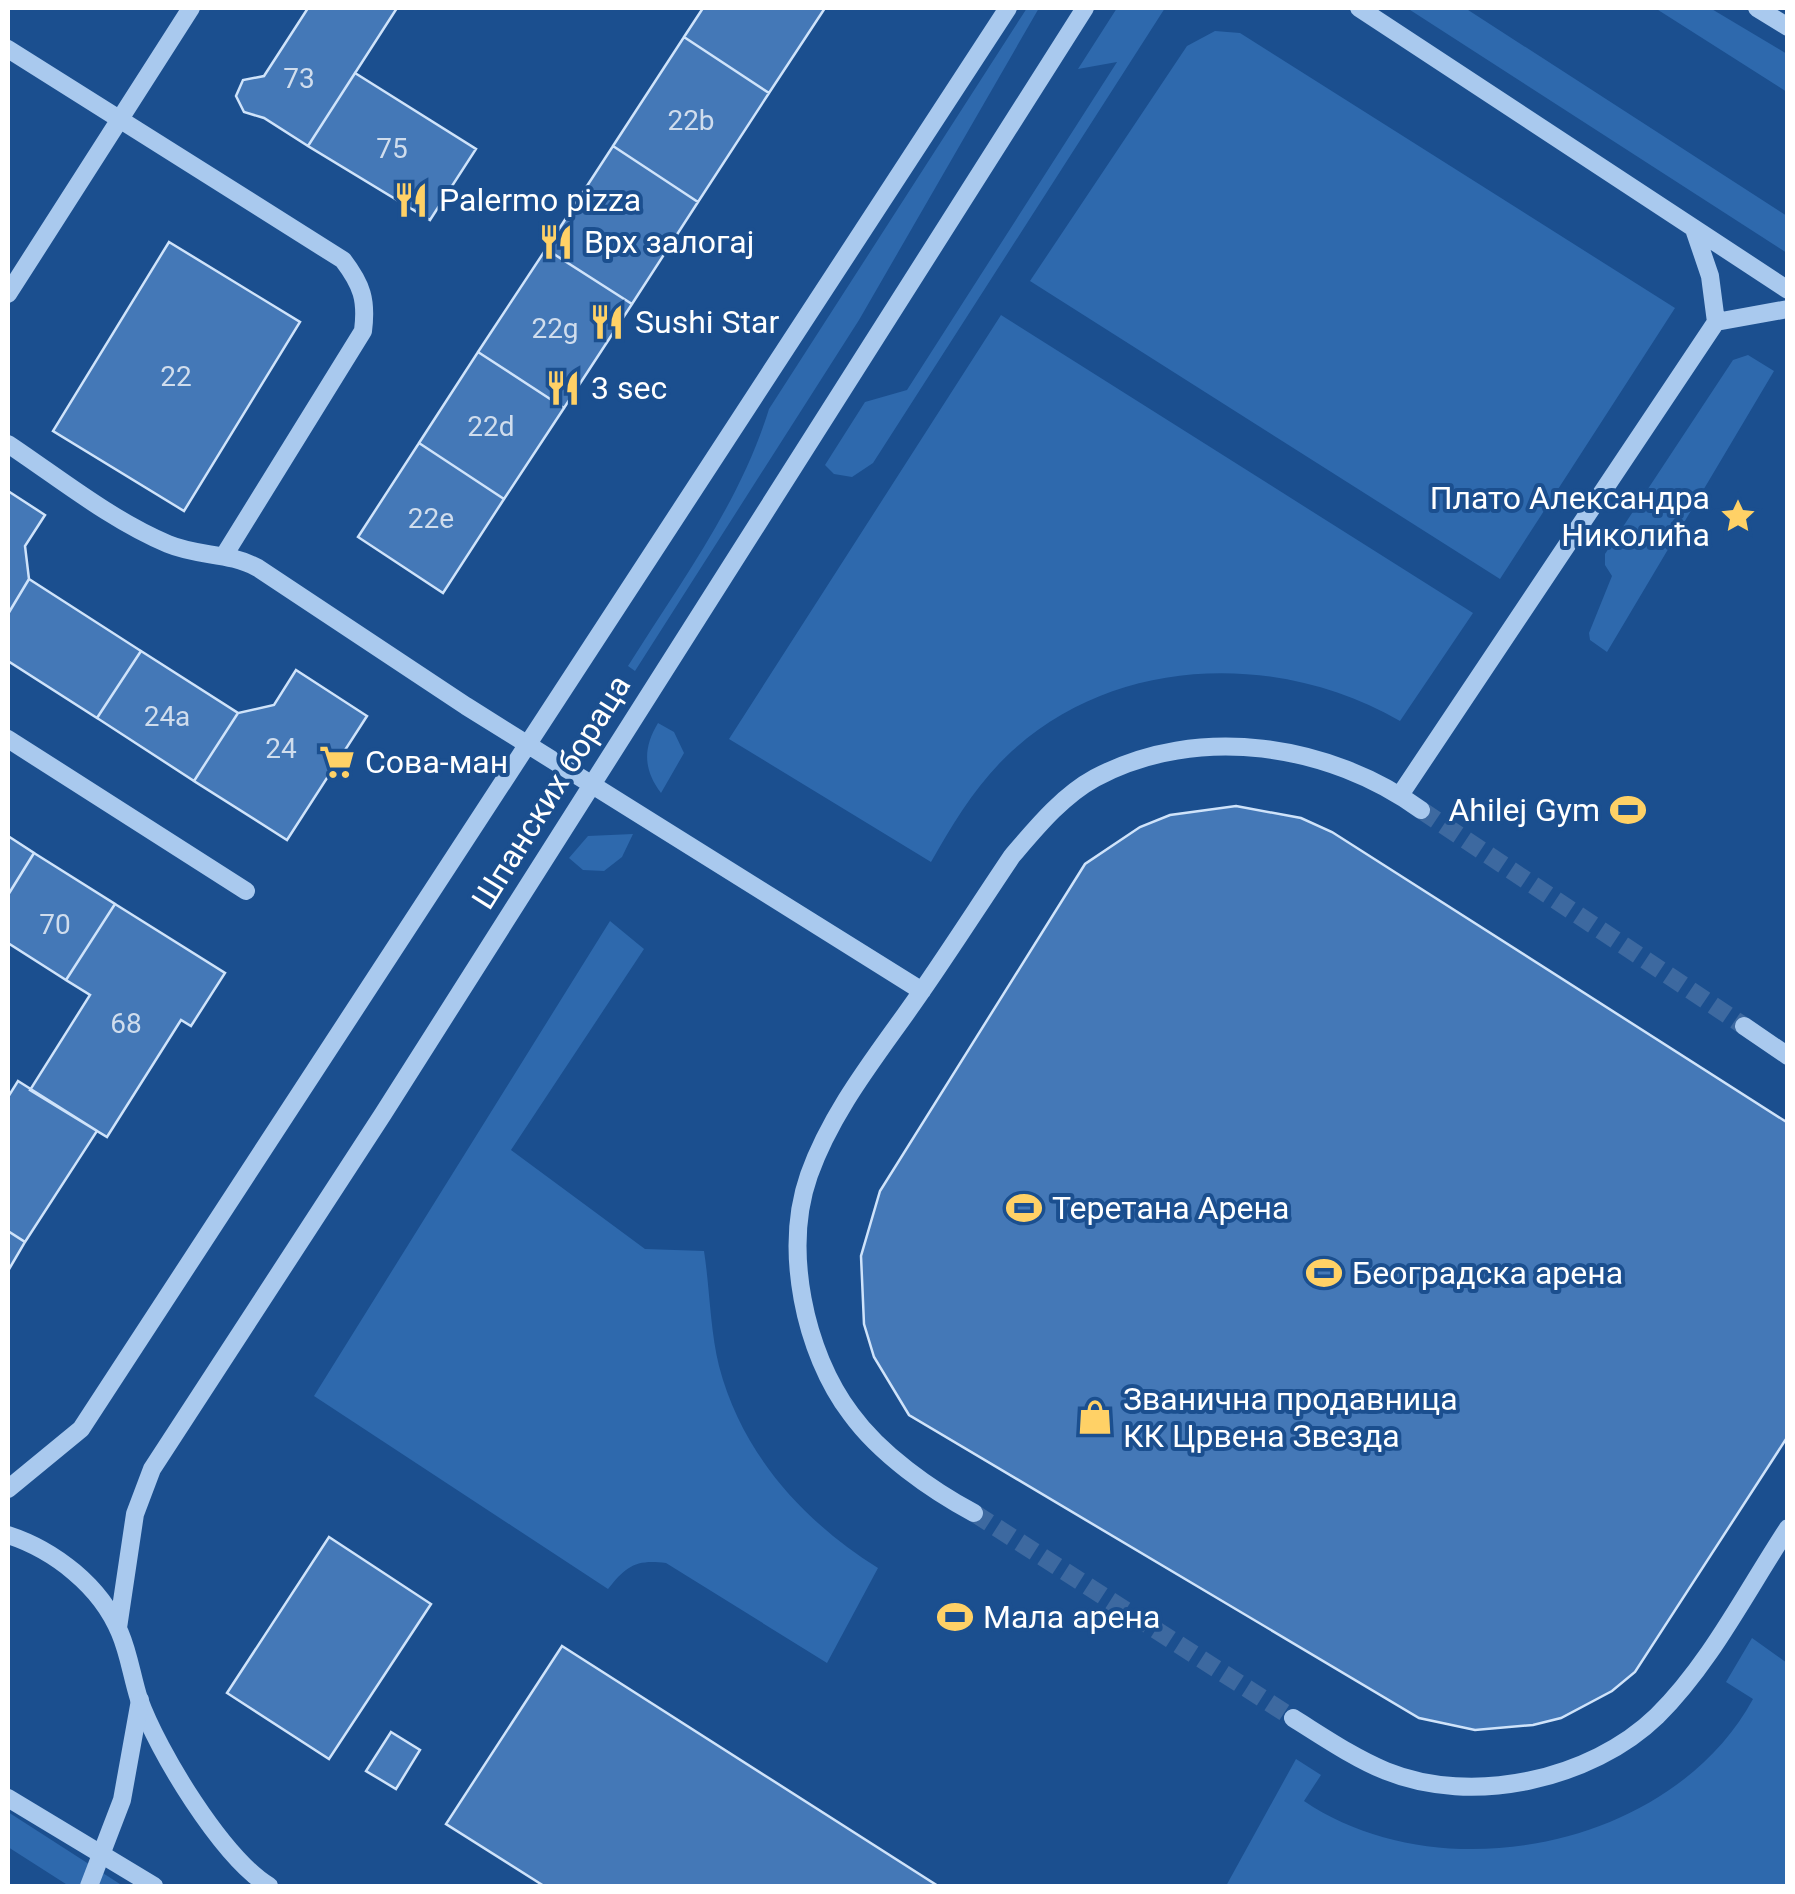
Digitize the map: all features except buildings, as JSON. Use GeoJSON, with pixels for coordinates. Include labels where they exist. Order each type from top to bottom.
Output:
{"type":"FeatureCollection","features":[{"type":"Feature","properties":{"kind":"street"},"geometry":{"type":"LineString","coordinates":[[8,294],[190,8]]}},
{"type":"Feature","properties":{"kind":"street","name":"Шпанских бораца"},"geometry":{"type":"LineString","coordinates":[[8,1489],[81,1429],[1008,8]]}},
{"type":"Feature","properties":{"kind":"street","name":"Шпанских бораца"},"geometry":{"type":"LineString","coordinates":[[118,1628],[135,1514],[152,1469],[1085,8]]}},
{"type":"Feature","properties":{"kind":"street"},"geometry":{"type":"LineString","coordinates":[[1359,8],[1788,290]]}},
{"type":"Feature","properties":{"kind":"street"},"geometry":{"type":"LineString","coordinates":[[1757,8],[1788,27]]}},
{"type":"Feature","properties":{"kind":"street"},"geometry":{"type":"LineString","coordinates":[[8,49],[342,260],[360,283],[367,304],[363,331],[225,554]]}},
{"type":"Feature","properties":{"kind":"street"},"geometry":{"type":"LineString","coordinates":[[1400,795],[1716,322],[1710,276],[1694,229]]}},
{"type":"Feature","properties":{"kind":"street"},"geometry":{"type":"LineString","coordinates":[[1716,322],[1788,309]]}},
{"type":"Feature","properties":{"kind":"street"},"geometry":{"type":"LineString","coordinates":[[8,444],[137,530],[184,550],[243,559],[302,594],[526,744],[922,991]]}},
{"type":"Feature","properties":{"kind":"street"},"geometry":{"type":"LineString","coordinates":[[8,739],[246,892]]}},
{"type":"Feature","properties":{"kind":"street"},"geometry":{"type":"LineString","coordinates":[[974,1514],[886,1451],[850,1414],[814,1340],[799,1269],[804,1194],[824,1138],[846,1098],[1036,828],[1094,779],[1137,760],[1218,746],[1263,748],[1353,770],[1421,810]]}},
{"type":"Feature","properties":{"kind":"street"},"geometry":{"type":"LineString","coordinates":[[1744,1026],[1788,1056]]}},
{"type":"Feature","properties":{"kind":"street"},"geometry":{"type":"LineString","coordinates":[[8,1535],[32,1545],[89,1584],[118,1628],[140,1700],[215,1832],[263,1883]]}},
{"type":"Feature","properties":{"kind":"street"},"geometry":{"type":"LineString","coordinates":[[1293,1718],[1387,1771],[1447,1785],[1510,1784],[1562,1772],[1619,1746],[1656,1718],[1685,1686],[1785,1536]]}},
{"type":"Feature","properties":{"kind":"street"},"geometry":{"type":"LineString","coordinates":[[89,1886],[122,1800],[140,1700]]}},
{"type":"Feature","properties":{"kind":"street"},"geometry":{"type":"LineString","coordinates":[[8,1798],[154,1886]]}},
{"type":"Feature","properties":{"kind":"shaded area"},"geometry":{"type":"Polygon","coordinates":[[[1027,8],[1039,8],[859,320],[635,671],[628,666],[725,510],[769,409],[1027,8]]]}},
{"type":"Feature","properties":{"kind":"shaded area"},"geometry":{"type":"Polygon","coordinates":[[[1117,8],[1165,8],[873,463],[852,477],[834,474],[825,465],[865,402],[907,390],[1117,62],[1078,69],[1117,8]]]}},
{"type":"Feature","properties":{"kind":"shaded area"},"geometry":{"type":"Polygon","coordinates":[[[1407,8],[1465,8],[1787,216],[1787,253],[1407,8]]]}},
{"type":"Feature","properties":{"kind":"shaded area"},"geometry":{"type":"Polygon","coordinates":[[[1655,8],[1710,8],[1787,54],[1787,92],[1655,8]]]}},
{"type":"Feature","properties":{"kind":"shaded area"},"geometry":{"type":"Polygon","coordinates":[[[1215,31],[1240,33],[1675,308],[1500,579],[1030,281],[1187,46],[1215,31]]]}},
{"type":"Feature","properties":{"kind":"shaded area"},"geometry":{"type":"Polygon","coordinates":[[[1001,315],[1473,613],[1400,721],[1354,698],[1304,683],[1253,675],[1201,674],[1150,681],[1101,696],[1054,719],[1012,751],[977,790],[931,862],[729,739],[1001,315]]]}},
{"type":"Feature","properties":{"kind":"shaded area"},"geometry":{"type":"Polygon","coordinates":[[[1748,355],[1774,371],[1607,652],[1590,640],[1589,633],[1612,576],[1605,565],[1605,554],[1733,360],[1748,355]]]}},
{"type":"Feature","properties":{"kind":"shaded area"},"geometry":{"type":"Polygon","coordinates":[[[658,723],[674,732],[684,753],[661,793],[647,758],[658,723]]]}},
{"type":"Feature","properties":{"kind":"shaded area"},"geometry":{"type":"Polygon","coordinates":[[[633,834],[622,857],[604,871],[583,870],[569,858],[588,836],[633,834]]]}},
{"type":"Feature","properties":{"kind":"shaded area"},"geometry":{"type":"Polygon","coordinates":[[[610,921],[644,949],[511,1150],[645,1249],[704,1251],[719,1366],[743,1428],[801,1507],[878,1568],[827,1663],[666,1563],[632,1566],[608,1589],[314,1396],[610,921]]]}},
{"type":"Feature","properties":{"kind":"shaded area"},"geometry":{"type":"Polygon","coordinates":[[[1752,1638],[1787,1663],[1787,1886],[1226,1886],[1296,1759],[1321,1775],[1304,1801],[1359,1829],[1421,1845],[1485,1849],[1550,1841],[1611,1821],[1668,1791],[1716,1750],[1753,1699],[1726,1682],[1752,1638]]]}},
{"type":"Feature","properties":{"kind":"shaded area"},"geometry":{"type":"Polygon","coordinates":[[[8,1812],[123,1886],[69,1886],[8,1847],[8,1812]]]}},
{"type":"Feature","properties":{"kind":"tunnel"},"geometry":{"type":"LineString","coordinates":[[1421,810],[1744,1026]]}},
{"type":"Feature","properties":{"kind":"tunnel"},"geometry":{"type":"LineString","coordinates":[[974,1513],[1293,1718]]}},
{"type":"Feature","properties":{"kind":"place","name":"Palermo pizza"},"geometry":{"type":"Point","coordinates":[411,200]}},
{"type":"Feature","properties":{"kind":"place","name":"Врх залогај"},"geometry":{"type":"Point","coordinates":[556,242]}},
{"type":"Feature","properties":{"kind":"place","name":"Sushi Star"},"geometry":{"type":"Point","coordinates":[607,322]}},
{"type":"Feature","properties":{"kind":"place","name":"3 sec"},"geometry":{"type":"Point","coordinates":[563,388]}},
{"type":"Feature","properties":{"kind":"place","name":"Плато Александра Николића"},"geometry":{"type":"Point","coordinates":[1738,516]}},
{"type":"Feature","properties":{"kind":"place","name":"Сова-ман"},"geometry":{"type":"Point","coordinates":[337,762]}},
{"type":"Feature","properties":{"kind":"place","name":"Ahilej Gym"},"geometry":{"type":"Point","coordinates":[1628,810]}},
{"type":"Feature","properties":{"kind":"place","name":"Теретана Арена"},"geometry":{"type":"Point","coordinates":[1024,1208]}},
{"type":"Feature","properties":{"kind":"place","name":"Београдска арена"},"geometry":{"type":"Point","coordinates":[1324,1273]}},
{"type":"Feature","properties":{"kind":"place","name":"Званична продавница КК Црвена Звезда"},"geometry":{"type":"Point","coordinates":[1095,1417]}},
{"type":"Feature","properties":{"kind":"place","name":"Мала арена"},"geometry":{"type":"Point","coordinates":[955,1617]}}]}
